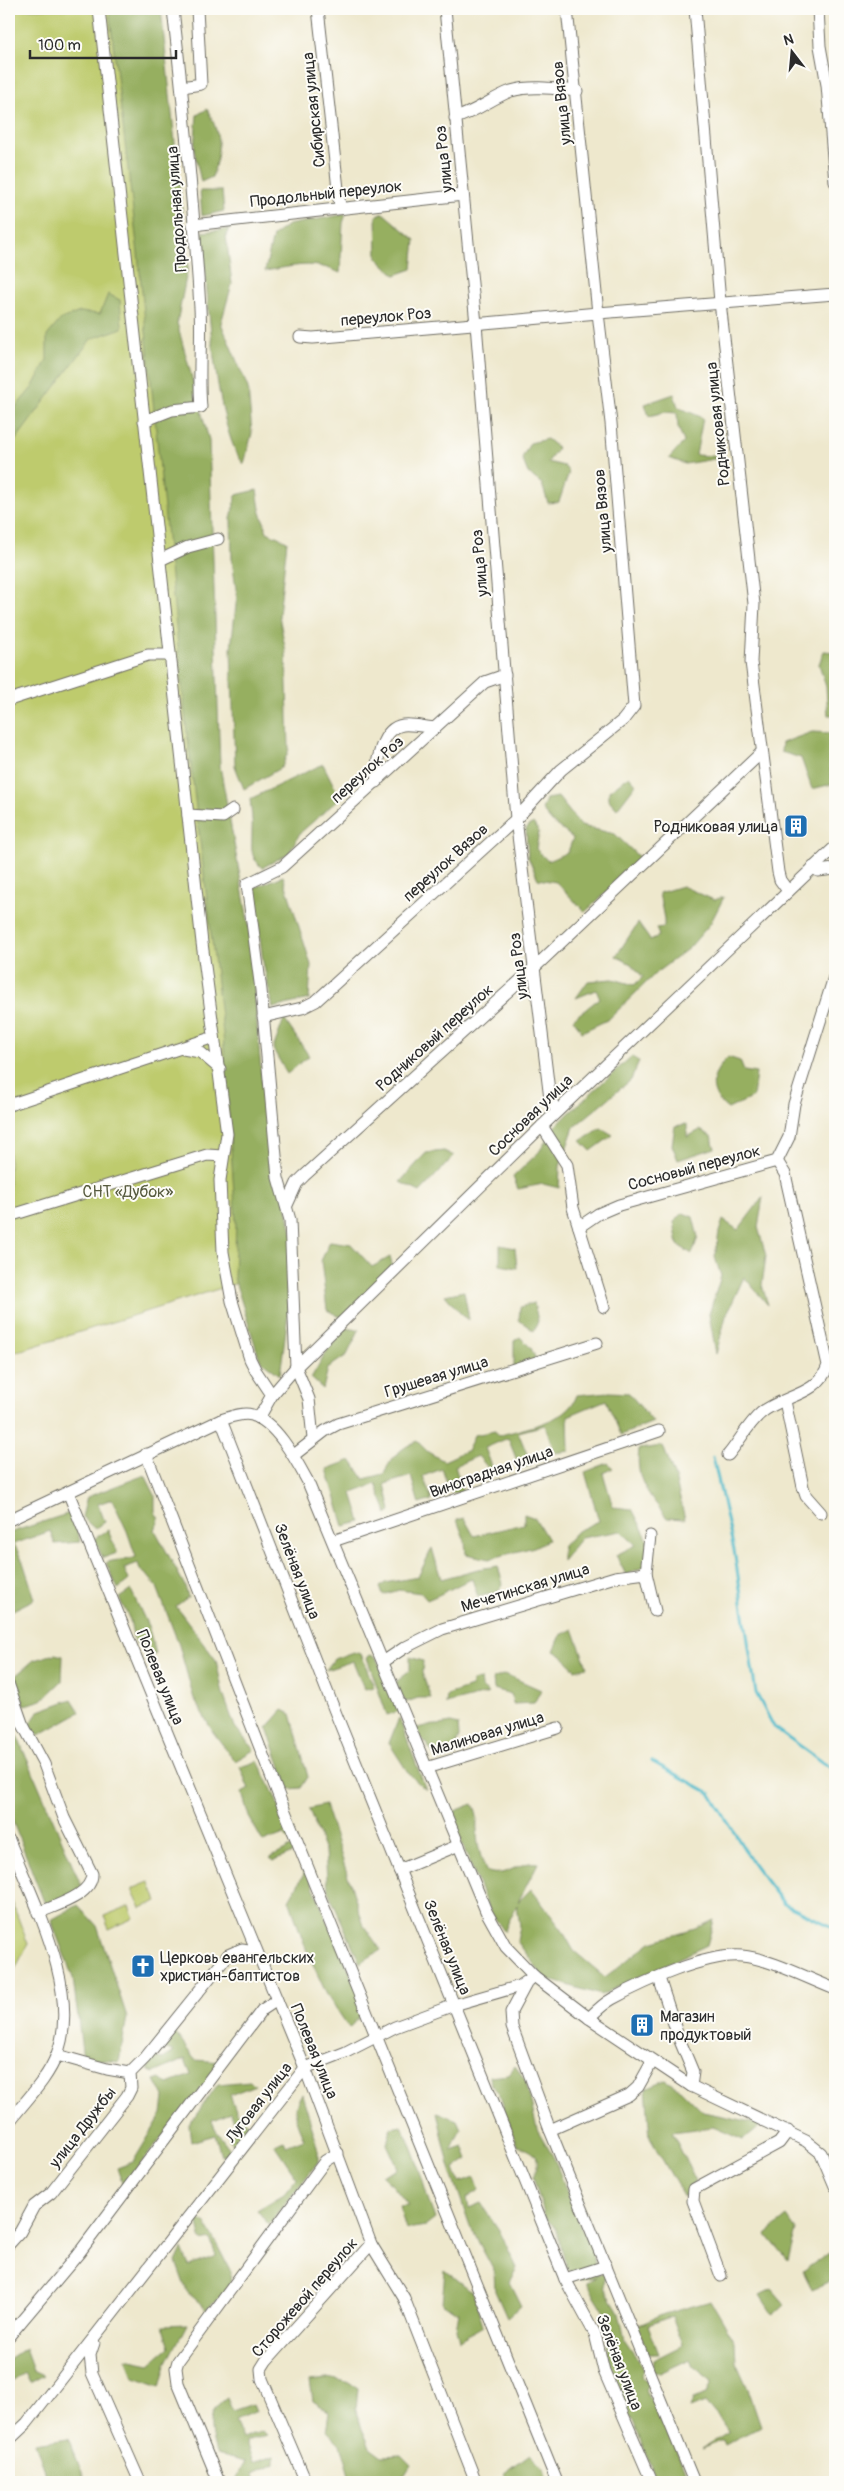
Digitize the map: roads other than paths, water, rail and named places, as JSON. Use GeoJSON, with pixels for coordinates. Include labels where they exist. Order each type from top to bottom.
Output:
{"type":"FeatureCollection","features":[{"type":"Feature","properties":{"kind":"street"},"geometry":{"type":"LineString","coordinates":[[99,9],[188,815],[227,1134],[220,1180],[220,1208],[227,1277],[250,1359],[272,1395]]}},
{"type":"Feature","properties":{"kind":"street","name":"Продольная улица"},"geometry":{"type":"LineString","coordinates":[[144,421],[172,410],[201,407],[198,373],[200,308],[182,87],[173,9]]}},
{"type":"Feature","properties":{"kind":"street"},"geometry":{"type":"LineString","coordinates":[[182,87],[201,84],[197,9]]}},
{"type":"Feature","properties":{"kind":"street","name":"Сибирская улица"},"geometry":{"type":"LineString","coordinates":[[318,9],[340,207]]}},
{"type":"Feature","properties":{"kind":"street","name":"улица Роз"},"geometry":{"type":"LineString","coordinates":[[445,9],[476,324],[516,818],[550,1098],[557,1111]]}},
{"type":"Feature","properties":{"kind":"street","name":"улица Вязов"},"geometry":{"type":"LineString","coordinates":[[567,9],[610,423],[634,706]]}},
{"type":"Feature","properties":{"kind":"street","name":"Родниковая улица"},"geometry":{"type":"LineString","coordinates":[[695,9],[720,302],[754,604],[752,662],[778,872],[780,880],[788,891]]}},
{"type":"Feature","properties":{"kind":"street"},"geometry":{"type":"LineString","coordinates":[[818,9],[820,46],[827,85],[835,182]]}},
{"type":"Feature","properties":{"kind":"street"},"geometry":{"type":"LineString","coordinates":[[456,118],[470,113],[510,92],[523,88],[577,91]]}},
{"type":"Feature","properties":{"kind":"street","name":"Продольный переулок"},"geometry":{"type":"LineString","coordinates":[[193,225],[340,207],[463,196]]}},
{"type":"Feature","properties":{"kind":"street"},"geometry":{"type":"LineString","coordinates":[[598,314],[720,302],[835,294]]}},
{"type":"Feature","properties":{"kind":"street","name":"переулок Роз"},"geometry":{"type":"LineString","coordinates":[[300,337],[320,338],[598,314]]}},
{"type":"Feature","properties":{"kind":"street"},"geometry":{"type":"LineString","coordinates":[[160,560],[188,547],[218,539]]}},
{"type":"Feature","properties":{"kind":"street"},"geometry":{"type":"LineString","coordinates":[[9,700],[148,655],[170,655]]}},
{"type":"Feature","properties":{"kind":"street","name":"переулок Роз"},"geometry":{"type":"LineString","coordinates":[[263,1017],[247,884],[282,867],[485,682],[491,678],[505,675]]}},
{"type":"Feature","properties":{"kind":"street","name":"переулок Вязов"},"geometry":{"type":"LineString","coordinates":[[263,1017],[302,1008],[316,1001],[516,818],[561,770],[623,720],[634,706]]}},
{"type":"Feature","properties":{"kind":"street"},"geometry":{"type":"LineString","coordinates":[[377,782],[378,764],[388,734],[402,725],[435,728]]}},
{"type":"Feature","properties":{"kind":"street","name":"Родниковый переулок"},"geometry":{"type":"LineString","coordinates":[[287,1205],[297,1184],[304,1176],[535,967],[762,752]]}},
{"type":"Feature","properties":{"kind":"street"},"geometry":{"type":"LineString","coordinates":[[188,815],[223,817],[233,810]]}},
{"type":"Feature","properties":{"kind":"street","name":"Сосновая улица"},"geometry":{"type":"LineString","coordinates":[[259,1418],[272,1395],[296,1367],[557,1111],[835,847]]}},
{"type":"Feature","properties":{"kind":"street"},"geometry":{"type":"LineString","coordinates":[[813,867],[818,871],[835,869]]}},
{"type":"Feature","properties":{"kind":"street","name":"Сосновый переулок"},"geometry":{"type":"LineString","coordinates":[[579,1227],[609,1208],[777,1162],[790,1137],[794,1104],[835,974]]}},
{"type":"Feature","properties":{"kind":"street"},"geometry":{"type":"LineString","coordinates":[[263,1017],[278,1178],[290,1220],[296,1367],[309,1399],[313,1439]]}},
{"type":"Feature","properties":{"kind":"street"},"geometry":{"type":"LineString","coordinates":[[9,1105],[214,1037]]}},
{"type":"Feature","properties":{"kind":"street"},"geometry":{"type":"LineString","coordinates":[[180,1049],[200,1052],[220,1069]]}},
{"type":"Feature","properties":{"kind":"street"},"geometry":{"type":"LineString","coordinates":[[542,1126],[566,1166],[570,1196],[604,1307]]}},
{"type":"Feature","properties":{"kind":"street"},"geometry":{"type":"LineString","coordinates":[[9,1216],[207,1155],[223,1156]]}},
{"type":"Feature","properties":{"kind":"street"},"geometry":{"type":"LineString","coordinates":[[728,1456],[762,1412],[814,1386],[826,1373],[828,1365],[785,1174],[777,1162]]}},
{"type":"Feature","properties":{"kind":"street","name":"Грушевая улица"},"geometry":{"type":"LineString","coordinates":[[294,1456],[313,1439],[338,1424],[597,1343]]}},
{"type":"Feature","properties":{"kind":"street"},"geometry":{"type":"LineString","coordinates":[[785,1401],[803,1487],[806,1496],[820,1513]]}},
{"type":"Feature","properties":{"kind":"street"},"geometry":{"type":"LineString","coordinates":[[9,1520],[146,1454],[222,1420],[243,1414],[259,1418],[267,1424],[294,1456],[307,1480],[495,1930],[530,1980],[691,2086],[788,2131],[806,2141],[821,2153],[835,2158]]}},
{"type":"Feature","properties":{"kind":"street","name":"Зелёная улица"},"geometry":{"type":"LineString","coordinates":[[222,1420],[336,1714],[399,1870],[565,2279],[595,2334],[604,2371],[652,2482]]}},
{"type":"Feature","properties":{"kind":"street","name":"Виноградная улица"},"geometry":{"type":"LineString","coordinates":[[333,1541],[659,1431]]}},
{"type":"Feature","properties":{"kind":"street"},"geometry":{"type":"LineString","coordinates":[[146,1454],[280,1799],[557,2482]]}},
{"type":"Feature","properties":{"kind":"street","name":"Полевая улица"},"geometry":{"type":"LineString","coordinates":[[68,1492],[305,2068],[371,2244],[404,2298],[476,2482]]}},
{"type":"Feature","properties":{"kind":"street"},"geometry":{"type":"LineString","coordinates":[[650,1536],[646,1572],[655,1611]]}},
{"type":"Feature","properties":{"kind":"street","name":"Мечетинская улица"},"geometry":{"type":"LineString","coordinates":[[383,1662],[417,1640],[442,1628],[615,1577],[646,1572]]}},
{"type":"Feature","properties":{"kind":"street"},"geometry":{"type":"LineString","coordinates":[[9,1686],[22,1723],[44,1764],[64,1818],[92,1874],[92,1881],[86,1890],[38,1913]]}},
{"type":"Feature","properties":{"kind":"street","name":"Малиновая улица"},"geometry":{"type":"LineString","coordinates":[[426,1768],[558,1728]]}},
{"type":"Feature","properties":{"kind":"street"},"geometry":{"type":"LineString","coordinates":[[9,1840],[38,1913],[59,1978],[64,2028],[57,2055],[46,2074],[9,2122]]}},
{"type":"Feature","properties":{"kind":"street"},"geometry":{"type":"LineString","coordinates":[[399,1870],[459,1846]]}},
{"type":"Feature","properties":{"kind":"street","name":"улица Дружбы"},"geometry":{"type":"LineString","coordinates":[[9,2244],[20,2232],[34,2206],[51,2193],[127,2096],[131,2088],[130,2073],[145,2058],[228,1955],[242,1950],[256,1951]]}},
{"type":"Feature","properties":{"kind":"street"},"geometry":{"type":"LineString","coordinates":[[589,2018],[612,1999],[700,1962],[726,1956],[742,1956],[758,1960],[835,1990]]}},
{"type":"Feature","properties":{"kind":"street"},"geometry":{"type":"LineString","coordinates":[[659,1978],[678,2036],[694,2072],[691,2086]]}},
{"type":"Feature","properties":{"kind":"street"},"geometry":{"type":"LineString","coordinates":[[530,1980],[511,2012],[510,2018],[550,2130],[694,2482]]}},
{"type":"Feature","properties":{"kind":"street","name":"Луговая улица"},"geometry":{"type":"LineString","coordinates":[[9,2440],[27,2422],[75,2362],[305,2068],[454,2004],[530,1980]]}},
{"type":"Feature","properties":{"kind":"street"},"geometry":{"type":"LineString","coordinates":[[9,2336],[79,2253],[262,2010],[277,2000]]}},
{"type":"Feature","properties":{"kind":"street"},"geometry":{"type":"LineString","coordinates":[[57,2055],[106,2069],[130,2073]]}},
{"type":"Feature","properties":{"kind":"street"},"geometry":{"type":"LineString","coordinates":[[550,2130],[629,2095],[638,2087],[652,2062]]}},
{"type":"Feature","properties":{"kind":"street"},"geometry":{"type":"LineString","coordinates":[[721,2276],[693,2201],[694,2189],[779,2143],[788,2131]]}},
{"type":"Feature","properties":{"kind":"street"},"geometry":{"type":"LineString","coordinates":[[220,2482],[178,2384],[176,2368],[178,2361],[325,2161],[338,2153]]}},
{"type":"Feature","properties":{"kind":"street"},"geometry":{"type":"LineString","coordinates":[[821,2153],[835,2186]]}},
{"type":"Feature","properties":{"kind":"street","name":"Сторожевой переулок"},"geometry":{"type":"LineString","coordinates":[[306,2482],[262,2379],[261,2369],[266,2361],[371,2244]]}},
{"type":"Feature","properties":{"kind":"street"},"geometry":{"type":"LineString","coordinates":[[565,2279],[606,2266]]}},
{"type":"Feature","properties":{"kind":"street","name":"Луговая улица"},"geometry":{"type":"LineString","coordinates":[[101,2329],[90,2355],[92,2373],[140,2482]]}},
{"type":"Feature","properties":{"kind":"street"},"geometry":{"type":"LineString","coordinates":[[75,2362],[92,2373]]}},
{"type":"Feature","properties":{"kind":"waterway"},"geometry":{"type":"LineString","coordinates":[[713,1457],[734,1550],[756,1693],[774,1727],[835,1771]]}},
{"type":"Feature","properties":{"kind":"waterway"},"geometry":{"type":"LineString","coordinates":[[651,1761],[710,1793],[754,1865],[784,1904],[835,1928]]}},
{"type":"Feature","properties":{"kind":"place","name":"Родниковая улица"},"geometry":{"type":"Point","coordinates":[796,826]}},
{"type":"Feature","properties":{"kind":"place","name":"Церковь евангельских христиан-баптистов"},"geometry":{"type":"Point","coordinates":[143,1966]}},
{"type":"Feature","properties":{"kind":"place","name":"Магазин продуктовый"},"geometry":{"type":"Point","coordinates":[642,2025]}},
{"type":"Feature","properties":{"kind":"park label","name":"СНТ «Дубок»"},"geometry":{"type":"Point","coordinates":[128,1191]}}]}
